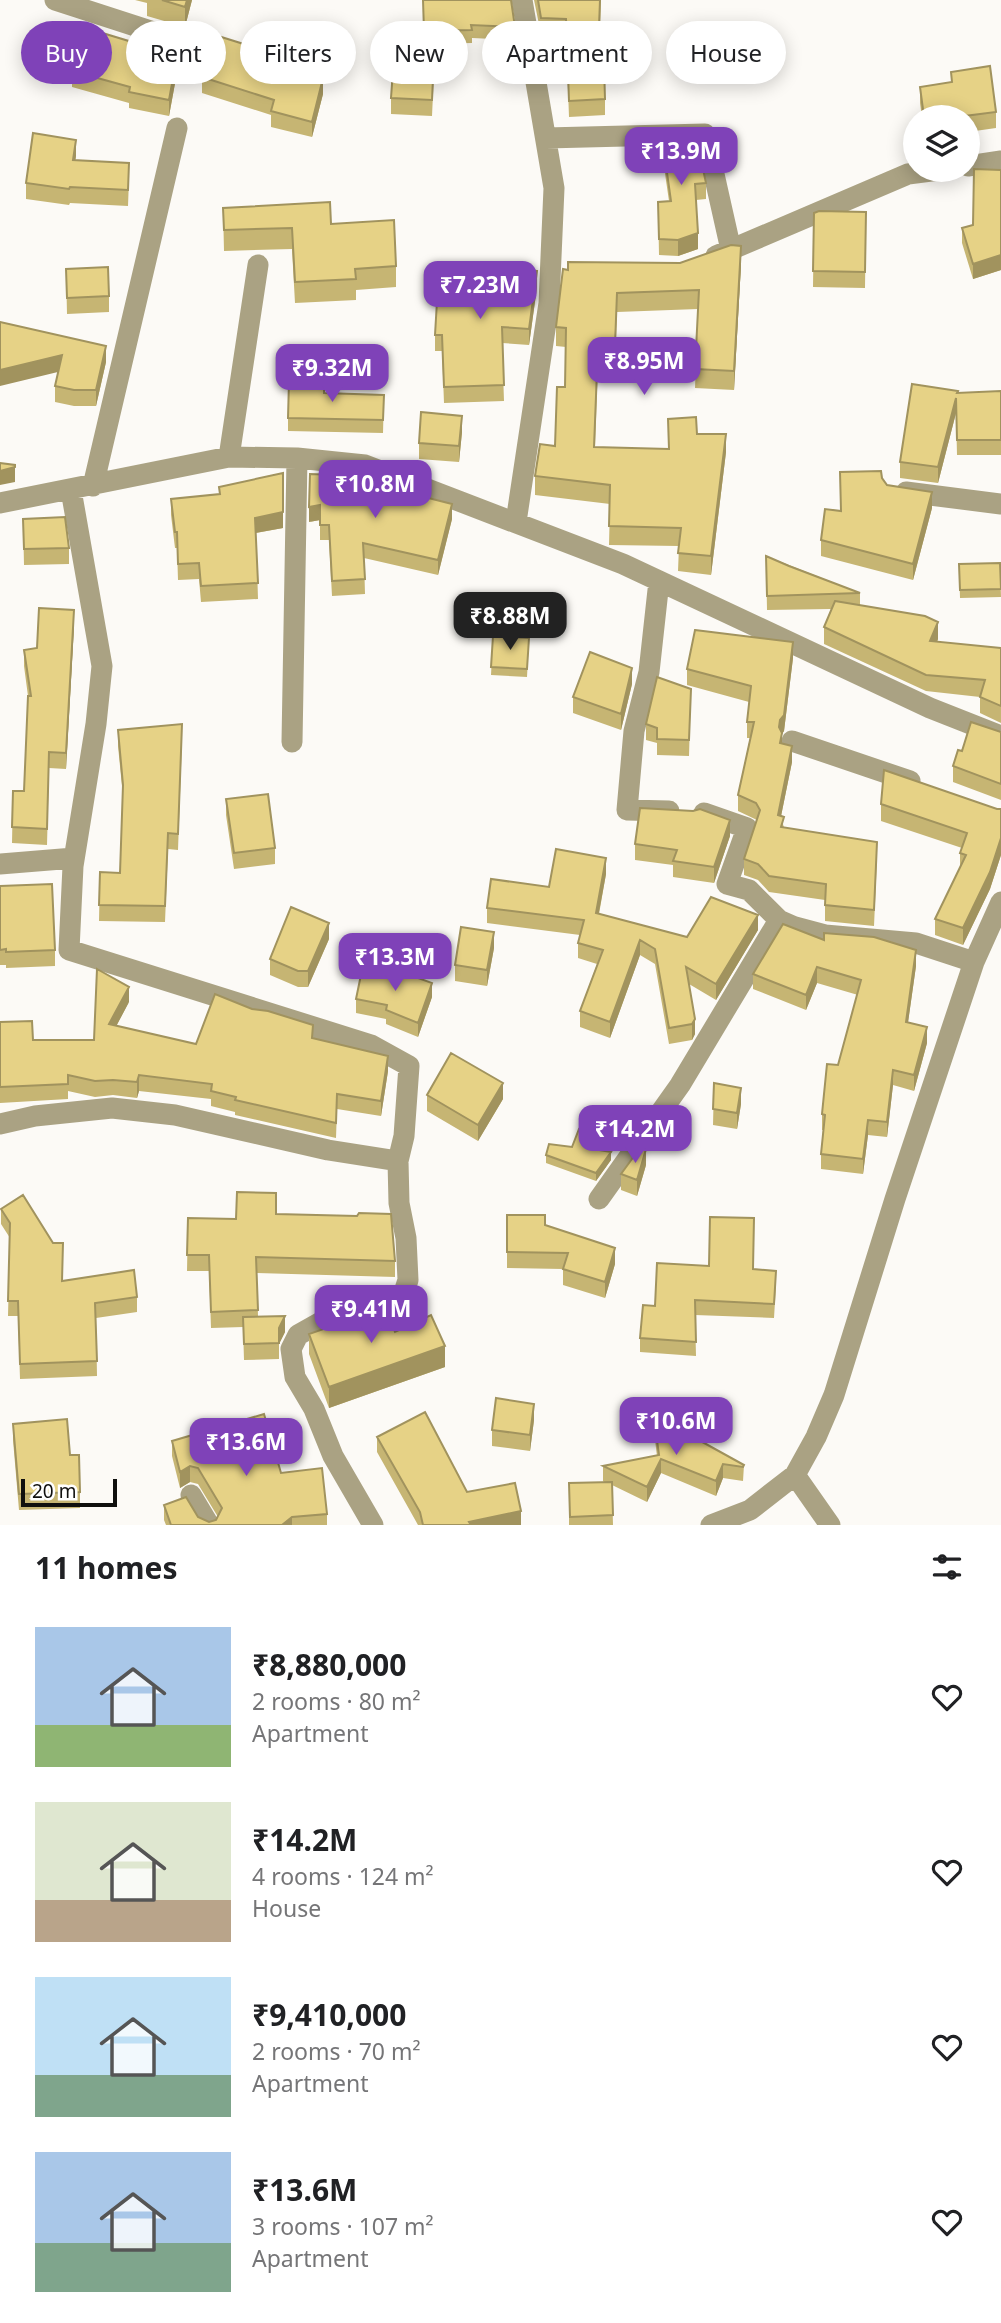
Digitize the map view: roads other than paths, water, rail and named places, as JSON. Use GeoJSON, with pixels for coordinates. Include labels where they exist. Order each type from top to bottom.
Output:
{"type":"FeatureCollection","features":[{"type":"Feature","properties":{"kind":"street"},"geometry":{"type":"LineString","coordinates":[[55,0],[126,23]]}},
{"type":"Feature","properties":{"kind":"street"},"geometry":{"type":"LineString","coordinates":[[516,522],[549,303],[554,188],[522,0]]}},
{"type":"Feature","properties":{"kind":"street"},"geometry":{"type":"LineString","coordinates":[[93,486],[177,128]]}},
{"type":"Feature","properties":{"kind":"street"},"geometry":{"type":"LineString","coordinates":[[546,138],[705,134],[731,250]]}},
{"type":"Feature","properties":{"kind":"street"},"geometry":{"type":"LineString","coordinates":[[980,164],[1001,161]]}},
{"type":"Feature","properties":{"kind":"street"},"geometry":{"type":"LineString","coordinates":[[701,261],[903,176]]}},
{"type":"Feature","properties":{"kind":"street"},"geometry":{"type":"LineString","coordinates":[[229,457],[258,265]]}},
{"type":"Feature","properties":{"kind":"street"},"geometry":{"type":"LineString","coordinates":[[551,266],[577,266]]}},
{"type":"Feature","properties":{"kind":"street"},"geometry":{"type":"LineString","coordinates":[[0,503],[229,457],[297,458],[365,465],[623,564],[930,708],[1001,736]]}},
{"type":"Feature","properties":{"kind":"street"},"geometry":{"type":"LineString","coordinates":[[292,742],[297,458]]}},
{"type":"Feature","properties":{"kind":"street"},"geometry":{"type":"LineString","coordinates":[[71,490],[102,666],[96,724],[74,858],[69,950],[371,1045],[409,1066],[404,1136],[398,1161],[399,1202],[406,1238],[408,1280],[400,1305],[370,1316],[330,1317],[298,1335],[291,1349],[295,1377],[314,1409],[333,1456],[373,1525]]}},
{"type":"Feature","properties":{"kind":"street"},"geometry":{"type":"LineString","coordinates":[[894,490],[1001,504]]}},
{"type":"Feature","properties":{"kind":"street"},"geometry":{"type":"LineString","coordinates":[[659,581],[649,672],[634,731],[627,810],[702,812],[747,828],[727,884],[749,890],[779,920],[825,934],[916,943],[974,962]]}},
{"type":"Feature","properties":{"kind":"street"},"geometry":{"type":"LineString","coordinates":[[792,741],[923,786]]}},
{"type":"Feature","properties":{"kind":"street"},"geometry":{"type":"LineString","coordinates":[[0,864],[74,858]]}},
{"type":"Feature","properties":{"kind":"street"},"geometry":{"type":"LineString","coordinates":[[711,1525],[750,1510],[795,1475],[816,1437],[834,1395],[895,1199],[974,962],[1001,902]]}},
{"type":"Feature","properties":{"kind":"street"},"geometry":{"type":"LineString","coordinates":[[599,1199],[680,1086],[779,920]]}},
{"type":"Feature","properties":{"kind":"street"},"geometry":{"type":"LineString","coordinates":[[0,1124],[34,1116],[112,1108],[175,1115],[328,1150],[398,1161]]}},
{"type":"Feature","properties":{"kind":"street"},"geometry":{"type":"LineString","coordinates":[[795,1475],[830,1525]]}},
{"type":"Feature","properties":{"kind":"street"},"geometry":{"type":"LineString","coordinates":[[191,1495],[209,1525]]}}]}
